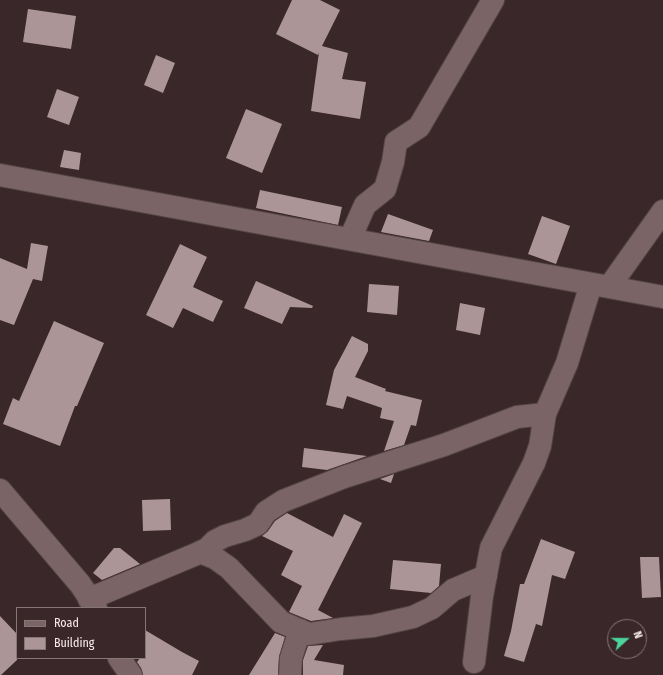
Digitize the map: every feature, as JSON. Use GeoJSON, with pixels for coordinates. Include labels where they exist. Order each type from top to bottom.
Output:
{"type":"FeatureCollection","features":[{"type":"Feature","properties":{"kind":"street"},"geometry":{"type":"LineString","coordinates":[[350,239],[365,205],[385,189],[393,162],[396,142],[419,127],[493,0]]}},
{"type":"Feature","properties":{"kind":"street"},"geometry":{"type":"LineString","coordinates":[[0,175],[663,297]]}},
{"type":"Feature","properties":{"kind":"street"},"geometry":{"type":"LineString","coordinates":[[474,662],[482,596],[491,548],[534,463],[540,446],[545,414],[600,285],[663,211]]}},
{"type":"Feature","properties":{"kind":"street"},"geometry":{"type":"LineString","coordinates":[[0,490],[80,584],[93,603],[207,549],[216,540],[258,524],[266,512],[283,502],[344,477],[444,445],[517,417],[545,414]]}},
{"type":"Feature","properties":{"kind":"street"},"geometry":{"type":"LineString","coordinates":[[200,552],[215,558],[229,568],[281,622],[309,634],[373,626],[413,617],[432,608],[453,590],[486,576]]}},
{"type":"Feature","properties":{"kind":"street"},"geometry":{"type":"LineString","coordinates":[[290,675],[291,658],[300,630]]}},
{"type":"Feature","properties":{"kind":"street"},"geometry":{"type":"LineString","coordinates":[[120,659],[131,675]]}},
{"type":"Feature","properties":{"kind":"building"},"geometry":{"type":"Polygon","coordinates":[[[292,0],[320,0],[340,10],[322,46],[348,53],[342,79],[366,82],[360,119],[311,111],[319,52],[318,55],[276,34],[292,0]]]}},
{"type":"Feature","properties":{"kind":"building"},"geometry":{"type":"Polygon","coordinates":[[[28,9],[76,16],[71,49],[23,42],[28,9]]]}},
{"type":"Feature","properties":{"kind":"building"},"geometry":{"type":"Polygon","coordinates":[[[156,55],[175,63],[163,93],[144,85],[156,55]]]}},
{"type":"Feature","properties":{"kind":"building"},"geometry":{"type":"Polygon","coordinates":[[[57,89],[79,97],[69,125],[47,117],[57,89]]]}},
{"type":"Feature","properties":{"kind":"building"},"geometry":{"type":"Polygon","coordinates":[[[246,109],[282,124],[262,173],[226,158],[246,109]]]}},
{"type":"Feature","properties":{"kind":"building"},"geometry":{"type":"Polygon","coordinates":[[[64,150],[81,153],[79,170],[60,167],[64,150]]]}},
{"type":"Feature","properties":{"kind":"building"},"geometry":{"type":"Polygon","coordinates":[[[260,190],[342,207],[338,225],[256,208],[260,190]]]}},
{"type":"Feature","properties":{"kind":"building"},"geometry":{"type":"Polygon","coordinates":[[[388,214],[433,230],[429,241],[381,232],[388,214]]]}},
{"type":"Feature","properties":{"kind":"building"},"geometry":{"type":"Polygon","coordinates":[[[542,216],[570,226],[556,264],[528,254],[542,216]]]}},
{"type":"Feature","properties":{"kind":"building"},"geometry":{"type":"Polygon","coordinates":[[[31,243],[48,246],[42,281],[33,279],[14,325],[0,320],[0,258],[27,269],[31,243]]]}},
{"type":"Feature","properties":{"kind":"building"},"geometry":{"type":"Polygon","coordinates":[[[180,244],[207,257],[193,287],[223,301],[213,322],[183,308],[173,328],[146,315],[180,244]]]}},
{"type":"Feature","properties":{"kind":"building"},"geometry":{"type":"Polygon","coordinates":[[[256,281],[313,306],[312,308],[290,307],[282,324],[244,308],[256,281]]]}},
{"type":"Feature","properties":{"kind":"building"},"geometry":{"type":"Polygon","coordinates":[[[369,284],[399,286],[397,315],[367,312],[369,284]]]}},
{"type":"Feature","properties":{"kind":"building"},"geometry":{"type":"Polygon","coordinates":[[[460,303],[485,308],[480,335],[456,330],[460,303]]]}},
{"type":"Feature","properties":{"kind":"building"},"geometry":{"type":"Polygon","coordinates":[[[54,321],[104,343],[77,406],[75,406],[60,446],[3,424],[13,398],[19,401],[54,321]]]}},
{"type":"Feature","properties":{"kind":"building"},"geometry":{"type":"Polygon","coordinates":[[[352,336],[368,344],[368,351],[355,377],[386,389],[385,391],[422,400],[416,426],[411,425],[404,445],[384,451],[394,421],[380,418],[382,408],[347,396],[343,409],[326,405],[334,370],[352,336]]]}},
{"type":"Feature","properties":{"kind":"building"},"geometry":{"type":"Polygon","coordinates":[[[304,448],[367,456],[327,470],[302,467],[304,448]]]}},
{"type":"Feature","properties":{"kind":"building"},"geometry":{"type":"Polygon","coordinates":[[[394,474],[391,483],[380,479],[394,474]]]}},
{"type":"Feature","properties":{"kind":"building"},"geometry":{"type":"Polygon","coordinates":[[[170,499],[171,530],[143,531],[142,500],[170,499]]]}},
{"type":"Feature","properties":{"kind":"building"},"geometry":{"type":"Polygon","coordinates":[[[287,513],[333,537],[344,514],[362,523],[318,610],[333,618],[311,621],[289,612],[302,586],[281,575],[293,551],[262,536],[268,531],[275,521],[287,513]]]}},
{"type":"Feature","properties":{"kind":"building"},"geometry":{"type":"Polygon","coordinates":[[[541,539],[575,552],[565,579],[552,575],[542,626],[536,624],[524,662],[504,656],[511,631],[520,584],[524,584],[541,539]]]}},
{"type":"Feature","properties":{"kind":"building"},"geometry":{"type":"Polygon","coordinates":[[[114,548],[120,548],[140,564],[102,580],[93,573],[114,548]]]}},
{"type":"Feature","properties":{"kind":"building"},"geometry":{"type":"Polygon","coordinates":[[[640,557],[659,557],[661,597],[642,598],[640,557]]]}},
{"type":"Feature","properties":{"kind":"building"},"geometry":{"type":"Polygon","coordinates":[[[393,560],[441,564],[439,586],[431,593],[390,589],[393,560]]]}},
{"type":"Feature","properties":{"kind":"building"},"geometry":{"type":"Polygon","coordinates":[[[0,616],[16,633],[17,660],[0,675],[0,616]]]}},
{"type":"Feature","properties":{"kind":"building"},"geometry":{"type":"Polygon","coordinates":[[[146,631],[199,661],[192,675],[143,675],[137,662],[139,659],[146,659],[146,631]]]}},
{"type":"Feature","properties":{"kind":"building"},"geometry":{"type":"Polygon","coordinates":[[[275,633],[285,637],[279,657],[278,675],[249,675],[275,633]]]}},
{"type":"Feature","properties":{"kind":"building"},"geometry":{"type":"Polygon","coordinates":[[[323,645],[314,660],[344,665],[343,675],[303,675],[303,660],[308,646],[323,645]]]}}]}
